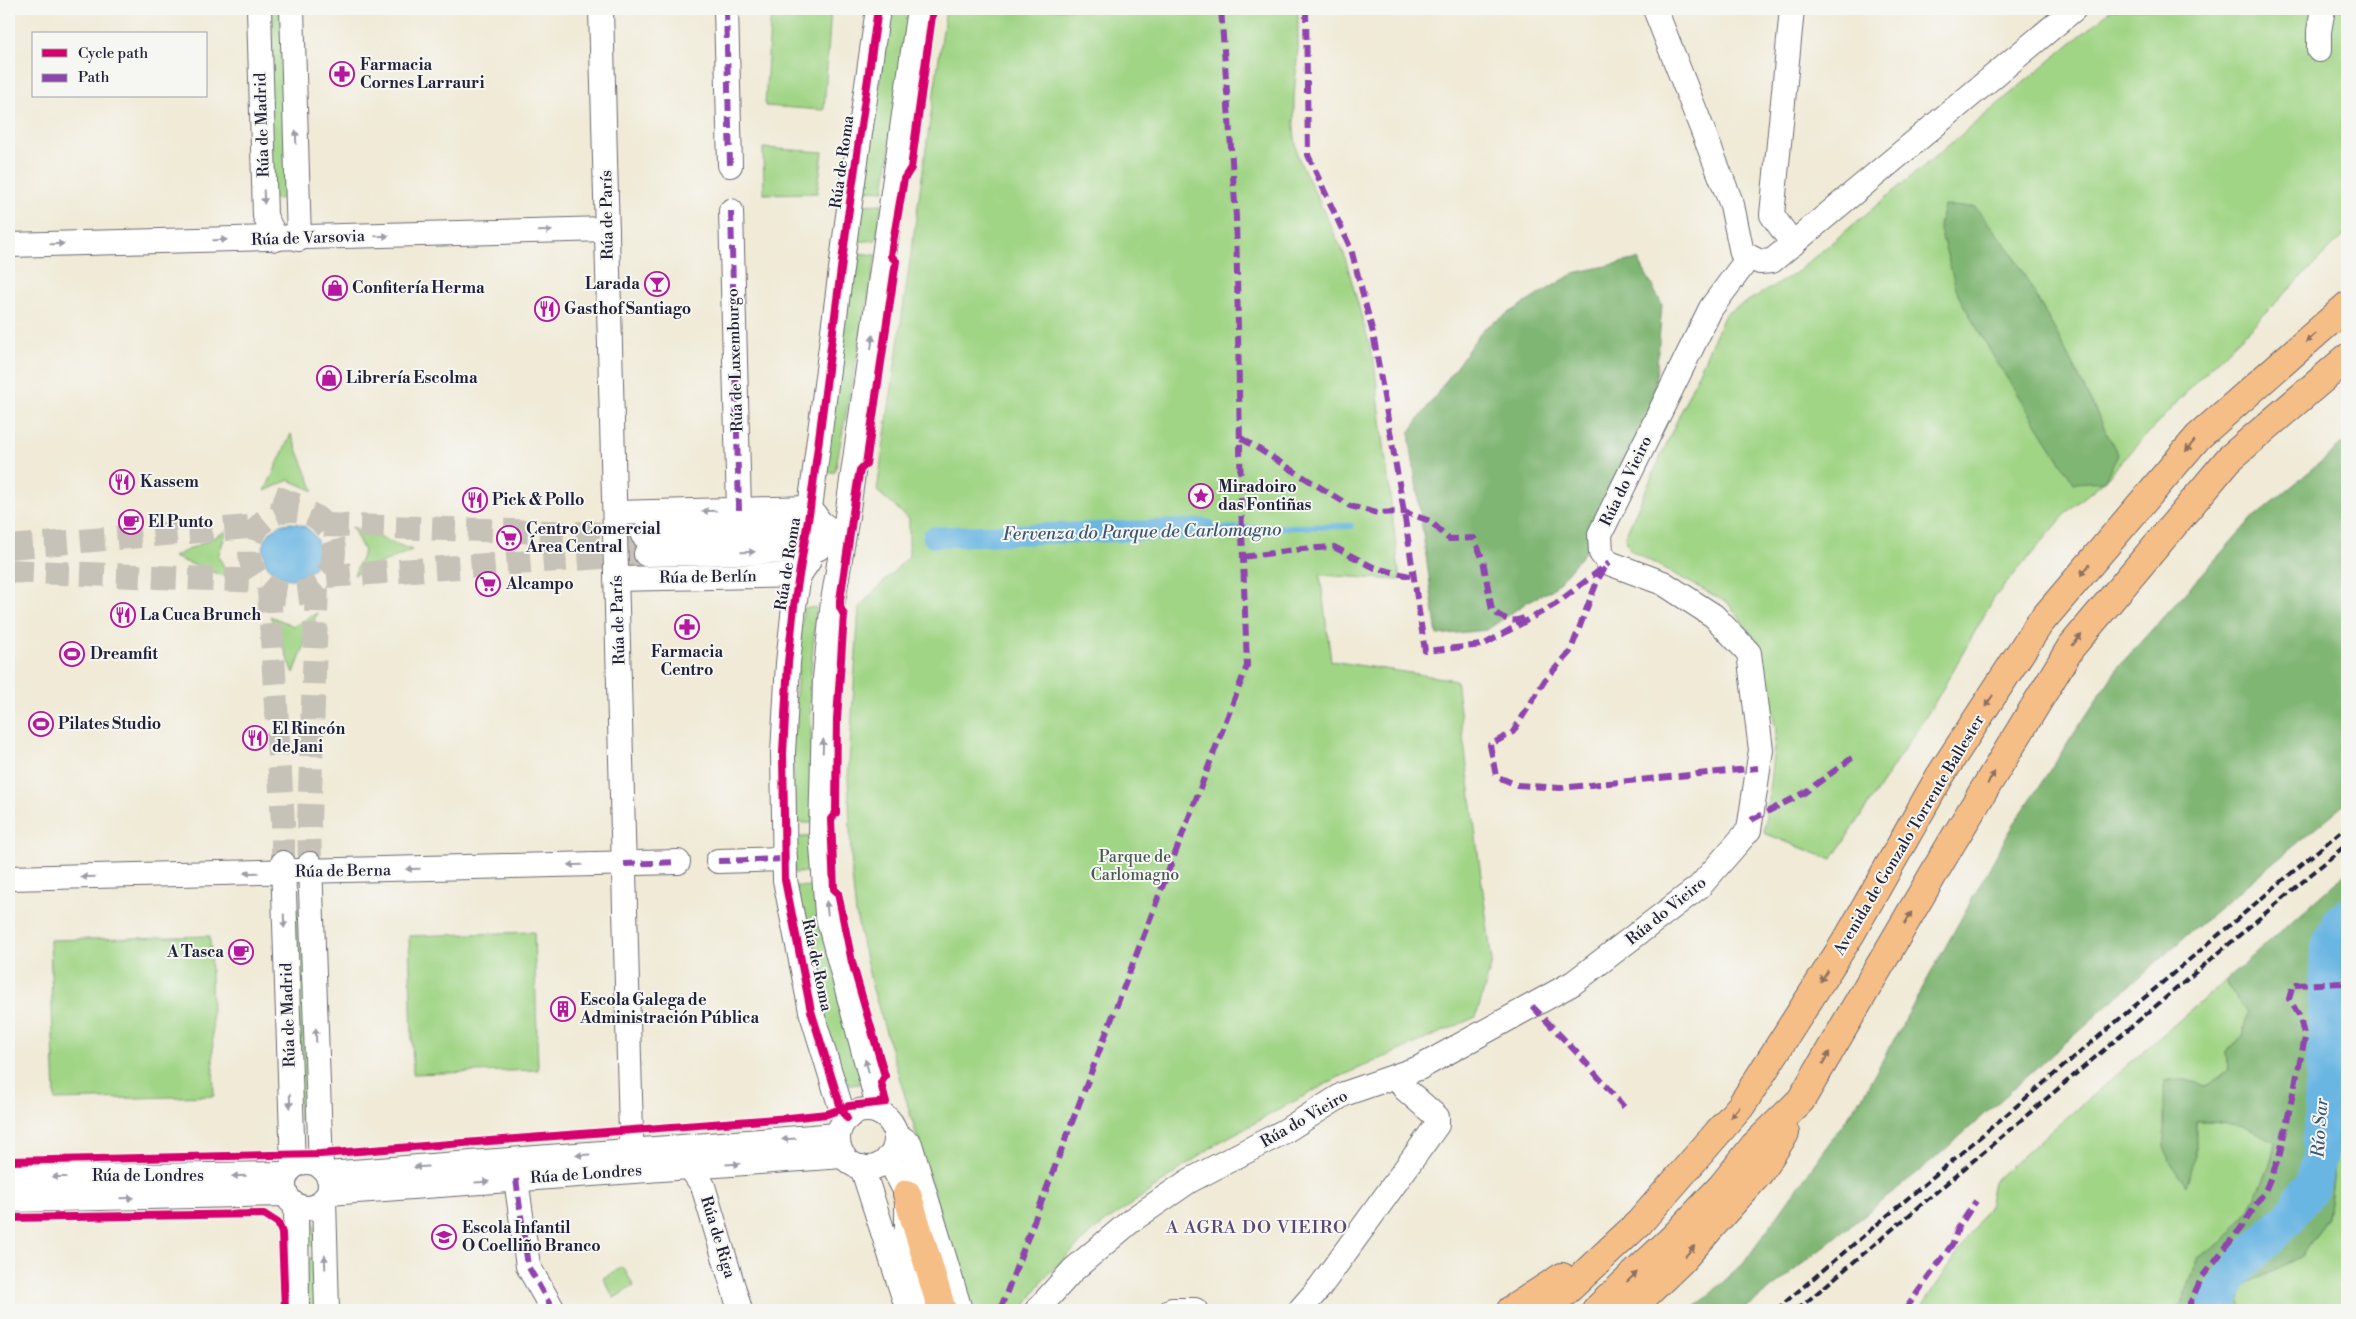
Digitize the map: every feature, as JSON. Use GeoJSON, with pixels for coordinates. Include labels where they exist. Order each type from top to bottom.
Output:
{"type":"FeatureCollection","features":[{"type":"Feature","properties":{"kind":"highway","name":"Avenida de Gonzalo Torrente Ballester"},"geometry":{"type":"LineString","coordinates":[[1546,1310],[1639,1223],[1740,1106],[1850,935],[1940,776],[2039,624],[2198,437],[2347,306]]}},
{"type":"Feature","properties":{"kind":"highway"},"geometry":{"type":"LineString","coordinates":[[1630,1310],[1680,1262],[1759,1173],[1778,1144],[1801,1100],[1951,844],[2071,647],[2230,459],[2347,358]]}},
{"type":"Feature","properties":{"kind":"highway"},"geometry":{"type":"LineString","coordinates":[[1596,1310],[1673,1238],[1722,1186],[1754,1146],[1801,1100]]}},
{"type":"Feature","properties":{"kind":"highway"},"geometry":{"type":"LineString","coordinates":[[913,1184],[942,1310]]}},
{"type":"Feature","properties":{"kind":"highway"},"geometry":{"type":"LineString","coordinates":[[1511,1310],[1639,1223]]}},
{"type":"Feature","properties":{"kind":"street","name":"Rúa de Madrid"},"geometry":{"type":"LineString","coordinates":[[259,9],[265,216],[276,239]]}},
{"type":"Feature","properties":{"kind":"street","name":"Rúa de Madrid"},"geometry":{"type":"LineString","coordinates":[[292,9],[299,239]]}},
{"type":"Feature","properties":{"kind":"street","name":"Rúa de París"},"geometry":{"type":"LineString","coordinates":[[601,9],[632,1161]]}},
{"type":"Feature","properties":{"kind":"street"},"geometry":{"type":"LineString","coordinates":[[726,9],[730,165]]}},
{"type":"Feature","properties":{"kind":"street","name":"Rúa de Roma"},"geometry":{"type":"LineString","coordinates":[[825,702],[818,671],[821,615],[815,532],[847,222],[878,9]]}},
{"type":"Feature","properties":{"kind":"street","name":"Rúa de Roma"},"geometry":{"type":"LineString","coordinates":[[919,9],[833,601],[825,702],[821,832],[827,914],[880,1113],[887,1118],[895,1133],[910,1144],[913,1184],[907,1237],[926,1310]]}},
{"type":"Feature","properties":{"kind":"street"},"geometry":{"type":"LineString","coordinates":[[1792,9],[1772,215],[1793,244]]}},
{"type":"Feature","properties":{"kind":"street"},"geometry":{"type":"LineString","coordinates":[[1658,19],[1732,204],[1742,252],[1760,262],[1772,261],[2074,9]]}},
{"type":"Feature","properties":{"kind":"street"},"geometry":{"type":"LineString","coordinates":[[2319,50],[2319,31],[2323,9]]}},
{"type":"Feature","properties":{"kind":"street","name":"Rúa de Luxemburgo"},"geometry":{"type":"LineString","coordinates":[[731,211],[739,510]]}},
{"type":"Feature","properties":{"kind":"street","name":"Rúa de Varsovia"},"geometry":{"type":"LineString","coordinates":[[9,245],[299,239],[607,229]]}},
{"type":"Feature","properties":{"kind":"street","name":"Rúa do Vieiro"},"geometry":{"type":"LineString","coordinates":[[1037,1310],[1073,1270],[1132,1220],[1189,1181],[1285,1132],[1344,1094],[1419,1068],[1573,983],[1700,886],[1749,830],[1761,750],[1749,653],[1714,616],[1663,583],[1609,562],[1601,553],[1600,534],[1711,308],[1749,257]]}},
{"type":"Feature","properties":{"kind":"street","name":"Rúa de Roma"},"geometry":{"type":"LineString","coordinates":[[868,367],[852,411],[836,492],[815,532],[799,575],[788,663],[784,735],[785,880],[811,1011],[841,1108],[847,1144],[892,1258],[897,1309]]}},
{"type":"Feature","properties":{"kind":"street"},"geometry":{"type":"LineString","coordinates":[[615,513],[739,510],[815,532]]}},
{"type":"Feature","properties":{"kind":"street"},"geometry":{"type":"LineString","coordinates":[[645,545],[789,529],[815,532]]}},
{"type":"Feature","properties":{"kind":"street","name":"Rúa de Berlín"},"geometry":{"type":"LineString","coordinates":[[616,579],[799,575]]}},
{"type":"Feature","properties":{"kind":"street"},"geometry":{"type":"LineString","coordinates":[[718,861],[785,859]]}},
{"type":"Feature","properties":{"kind":"street","name":"Rúa de Berna"},"geometry":{"type":"LineString","coordinates":[[9,878],[310,867],[678,862]]}},
{"type":"Feature","properties":{"kind":"street","name":"Rúa de Madrid"},"geometry":{"type":"LineString","coordinates":[[310,867],[325,1183],[327,1310]]}},
{"type":"Feature","properties":{"kind":"street","name":"Rúa de Madrid"},"geometry":{"type":"LineString","coordinates":[[283,868],[291,1185],[297,1310]]}},
{"type":"Feature","properties":{"kind":"street"},"geometry":{"type":"LineString","coordinates":[[1300,1310],[1320,1288],[1437,1125],[1438,1117],[1405,1089],[1397,1076]]}},
{"type":"Feature","properties":{"kind":"street"},"geometry":{"type":"LineString","coordinates":[[880,1113],[863,1110],[847,1144],[872,1167],[888,1158],[896,1142],[895,1133]]}},
{"type":"Feature","properties":{"kind":"street","name":"Rúa de Londres"},"geometry":{"type":"LineString","coordinates":[[325,1183],[847,1144]]}},
{"type":"Feature","properties":{"kind":"street","name":"Rúa de Londres"},"geometry":{"type":"LineString","coordinates":[[325,1183],[516,1179],[632,1161],[690,1167],[847,1144]]}},
{"type":"Feature","properties":{"kind":"street","name":"Rúa de Roma"},"geometry":{"type":"LineString","coordinates":[[888,1158],[913,1184],[960,1310]]}},
{"type":"Feature","properties":{"kind":"street","name":"Rúa de Londres"},"geometry":{"type":"LineString","coordinates":[[291,1185],[303,1162],[316,1164],[325,1183]]}},
{"type":"Feature","properties":{"kind":"street","name":"Rúa de Riga"},"geometry":{"type":"LineString","coordinates":[[690,1167],[703,1186],[740,1310]]}},
{"type":"Feature","properties":{"kind":"street","name":"Rúa de Londres"},"geometry":{"type":"LineString","coordinates":[[9,1178],[291,1185],[311,1207],[325,1183]]}},
{"type":"Feature","properties":{"kind":"street"},"geometry":{"type":"LineString","coordinates":[[516,1179],[528,1266],[552,1310]]}},
{"type":"Feature","properties":{"kind":"street","name":"Rúa de Londres"},"geometry":{"type":"LineString","coordinates":[[9,1200],[291,1185]]}},
{"type":"Feature","properties":{"kind":"street"},"geometry":{"type":"LineString","coordinates":[[1172,1310],[1195,1310]]}},
{"type":"Feature","properties":{"kind":"green space"},"geometry":{"type":"Polygon","coordinates":[[[265,9],[288,9],[293,198],[270,199],[265,9]]]}},
{"type":"Feature","properties":{"kind":"green space"},"geometry":{"type":"Polygon","coordinates":[[[771,9],[831,9],[824,110],[765,106],[771,9]]]}},
{"type":"Feature","properties":{"kind":"green space"},"geometry":{"type":"Polygon","coordinates":[[[890,9],[910,9],[884,190],[864,191],[890,9]]]}},
{"type":"Feature","properties":{"kind":"green space","name":"Parque de Carlomagno"},"geometry":{"type":"Polygon","coordinates":[[[946,9],[1298,9],[1294,131],[1298,157],[1344,254],[1374,361],[1400,580],[1320,575],[1331,661],[1456,680],[1492,962],[1476,1017],[1337,1078],[1216,1144],[1092,1232],[1044,1278],[1023,1310],[969,1310],[872,986],[856,915],[852,876],[848,778],[859,607],[909,556],[909,519],[877,491],[946,9]]]}},
{"type":"Feature","properties":{"kind":"green space"},"geometry":{"type":"Polygon","coordinates":[[[2112,9],[2347,9],[2347,232],[2191,387],[2104,481],[2070,509],[1994,598],[1934,704],[1832,860],[1764,833],[1776,730],[1758,643],[1728,603],[1630,550],[1625,536],[1725,314],[1793,275],[2112,9]]]}},
{"type":"Feature","properties":{"kind":"green space"},"geometry":{"type":"Polygon","coordinates":[[[763,148],[823,152],[817,193],[764,194],[763,148]]]}},
{"type":"Feature","properties":{"kind":"green space"},"geometry":{"type":"Polygon","coordinates":[[[882,204],[876,240],[856,242],[861,205],[882,204]]]}},
{"type":"Feature","properties":{"kind":"green space"},"geometry":{"type":"Polygon","coordinates":[[[1944,206],[1975,207],[2011,251],[2057,334],[2118,455],[2104,481],[2074,483],[1996,361],[1958,295],[1939,226],[1944,206]]]}},
{"type":"Feature","properties":{"kind":"green space"},"geometry":{"type":"Polygon","coordinates":[[[855,253],[876,255],[835,472],[824,472],[855,253]]]}},
{"type":"Feature","properties":{"kind":"green space"},"geometry":{"type":"Polygon","coordinates":[[[1638,259],[1662,305],[1654,401],[1590,546],[1553,589],[1527,602],[1487,630],[1437,635],[1409,433],[1483,329],[1574,273],[1638,259]]]}},
{"type":"Feature","properties":{"kind":"green space"},"geometry":{"type":"Polygon","coordinates":[[[291,434],[314,491],[289,480],[265,491],[291,434]]]}},
{"type":"Feature","properties":{"kind":"green space"},"geometry":{"type":"Polygon","coordinates":[[[2347,440],[2347,802],[2188,934],[1932,1161],[1758,1299],[1743,1310],[1692,1310],[1743,1264],[1862,1097],[2012,827],[2119,666],[2249,522],[2347,440]]]}},
{"type":"Feature","properties":{"kind":"green space"},"geometry":{"type":"Polygon","coordinates":[[[352,527],[412,550],[354,575],[364,551],[352,527]]]}},
{"type":"Feature","properties":{"kind":"green space"},"geometry":{"type":"Polygon","coordinates":[[[227,531],[218,556],[231,579],[173,557],[227,531]]]}},
{"type":"Feature","properties":{"kind":"green space"},"geometry":{"type":"Polygon","coordinates":[[[816,607],[810,685],[813,823],[793,823],[792,743],[803,609],[816,607]]]}},
{"type":"Feature","properties":{"kind":"green space"},"geometry":{"type":"Polygon","coordinates":[[[317,613],[294,673],[270,616],[294,626],[317,613]]]}},
{"type":"Feature","properties":{"kind":"green space"},"geometry":{"type":"Polygon","coordinates":[[[813,836],[815,871],[794,873],[792,838],[813,836]]]}},
{"type":"Feature","properties":{"kind":"green space"},"geometry":{"type":"Polygon","coordinates":[[[2347,872],[2347,1029],[2343,1049],[2339,1094],[2339,1137],[2328,1216],[2302,1257],[2245,1285],[2239,1302],[2242,1310],[2172,1310],[2181,1304],[2199,1257],[2213,1249],[2239,1224],[2259,1192],[2272,1158],[2275,1142],[2237,1125],[2196,1121],[2196,1155],[2186,1186],[2170,1163],[2164,1147],[2164,1081],[2186,1080],[2206,1086],[2228,1070],[2226,1052],[2242,1037],[2248,1012],[2237,1001],[2226,980],[2347,872]]]}},
{"type":"Feature","properties":{"kind":"green space"},"geometry":{"type":"Polygon","coordinates":[[[796,886],[817,887],[865,1083],[843,1086],[809,965],[796,886]]]}},
{"type":"Feature","properties":{"kind":"green space"},"geometry":{"type":"Polygon","coordinates":[[[296,907],[304,907],[310,1119],[299,1120],[296,907]]]}},
{"type":"Feature","properties":{"kind":"green space"},"geometry":{"type":"Polygon","coordinates":[[[534,932],[538,1070],[413,1074],[409,936],[534,932]]]}},
{"type":"Feature","properties":{"kind":"green space"},"geometry":{"type":"Polygon","coordinates":[[[210,936],[214,1096],[55,1100],[50,940],[210,936]]]}},
{"type":"Feature","properties":{"kind":"green space"},"geometry":{"type":"Polygon","coordinates":[[[2226,980],[2237,1001],[2248,1012],[2242,1037],[2226,1052],[2228,1070],[2206,1086],[2186,1080],[2196,1155],[2195,1121],[2237,1125],[2275,1141],[2272,1157],[2259,1191],[2239,1223],[2213,1249],[2199,1257],[2181,1304],[2172,1310],[1920,1310],[1988,1207],[1993,1181],[2226,980]]]}},
{"type":"Feature","properties":{"kind":"green space"},"geometry":{"type":"Polygon","coordinates":[[[2347,1029],[2347,1310],[2242,1310],[2239,1302],[2245,1285],[2302,1257],[2328,1216],[2339,1137],[2339,1094],[2343,1049],[2347,1029]]]}},
{"type":"Feature","properties":{"kind":"green space"},"geometry":{"type":"Polygon","coordinates":[[[314,1220],[317,1245],[306,1246],[307,1221],[314,1220]]]}},
{"type":"Feature","properties":{"kind":"green space"},"geometry":{"type":"Polygon","coordinates":[[[305,1258],[317,1258],[318,1310],[306,1310],[305,1258]]]}},
{"type":"Feature","properties":{"kind":"green space"},"geometry":{"type":"Polygon","coordinates":[[[623,1267],[634,1286],[614,1298],[603,1278],[623,1267]]]}},
{"type":"Feature","properties":{"kind":"water"},"geometry":{"type":"Polygon","coordinates":[[[291,523],[302,525],[311,531],[317,540],[319,551],[317,562],[311,571],[302,577],[291,579],[280,577],[271,571],[265,562],[263,551],[265,540],[271,531],[280,525],[291,523]]]}},
{"type":"Feature","properties":{"kind":"waterway","name":"Fervenza do Parque de Carlomagno"},"geometry":{"type":"LineString","coordinates":[[1206,529],[1351,526]]}},
{"type":"Feature","properties":{"kind":"waterway","name":"Fervenza do Parque de Carlomagno"},"geometry":{"type":"LineString","coordinates":[[933,537],[1206,529]]}},
{"type":"Feature","properties":{"kind":"waterway","name":"Río Sar"},"geometry":{"type":"LineString","coordinates":[[2219,1310],[2216,1306],[2231,1277],[2287,1219],[2313,1184],[2320,1154],[2329,947],[2339,923],[2347,916]]}},
{"type":"Feature","properties":{"kind":"tunnel"},"geometry":{"type":"LineString","coordinates":[[281,512],[291,486]]}},
{"type":"Feature","properties":{"kind":"tunnel"},"geometry":{"type":"LineString","coordinates":[[292,510],[308,513],[322,522],[331,536],[334,552],[331,568],[322,582],[308,591],[292,594],[276,591],[262,582],[253,568],[250,552],[253,536],[262,522],[276,513],[292,510]]}},
{"type":"Feature","properties":{"kind":"tunnel"},"geometry":{"type":"LineString","coordinates":[[324,525],[643,535]]}},
{"type":"Feature","properties":{"kind":"tunnel"},"geometry":{"type":"LineString","coordinates":[[9,547],[260,526]]}},
{"type":"Feature","properties":{"kind":"tunnel"},"geometry":{"type":"LineString","coordinates":[[327,576],[646,554]]}},
{"type":"Feature","properties":{"kind":"tunnel"},"geometry":{"type":"LineString","coordinates":[[9,571],[261,581]]}},
{"type":"Feature","properties":{"kind":"tunnel"},"geometry":{"type":"LineString","coordinates":[[310,864],[309,822],[317,586]]}},
{"type":"Feature","properties":{"kind":"tunnel"},"geometry":{"type":"LineString","coordinates":[[269,588],[283,824],[283,863]]}},
{"type":"Feature","properties":{"kind":"railway"},"geometry":{"type":"LineString","coordinates":[[1776,1310],[2347,826]]}},
{"type":"Feature","properties":{"kind":"railway"},"geometry":{"type":"LineString","coordinates":[[1797,1310],[2347,844]]}},
{"type":"Feature","properties":{"kind":"marked path"},"geometry":{"type":"LineString","coordinates":[[726,9],[730,165]]}},
{"type":"Feature","properties":{"kind":"marked path"},"geometry":{"type":"LineString","coordinates":[[1000,1310],[1247,666],[1241,504],[1236,217],[1221,9]]}},
{"type":"Feature","properties":{"kind":"marked path"},"geometry":{"type":"LineString","coordinates":[[1306,9],[1308,155],[1351,249],[1373,333],[1404,512],[1425,651],[1483,645],[1556,604],[1609,563]]}},
{"type":"Feature","properties":{"kind":"marked path"},"geometry":{"type":"LineString","coordinates":[[731,211],[739,510]]}},
{"type":"Feature","properties":{"kind":"marked path"},"geometry":{"type":"LineString","coordinates":[[1241,438],[1350,506],[1377,513],[1404,512],[1430,521],[1449,539],[1474,538],[1483,560],[1492,610],[1507,619],[1519,620],[1524,618]]}},
{"type":"Feature","properties":{"kind":"marked path"},"geometry":{"type":"LineString","coordinates":[[1243,557],[1302,549],[1334,547],[1375,568],[1414,577]]}},
{"type":"Feature","properties":{"kind":"marked path"},"geometry":{"type":"LineString","coordinates":[[1605,568],[1598,579],[1570,652],[1545,680],[1513,732],[1490,745],[1496,776],[1517,785],[1560,788],[1758,768]]}},
{"type":"Feature","properties":{"kind":"marked path"},"geometry":{"type":"LineString","coordinates":[[1751,820],[1804,793],[1852,758]]}},
{"type":"Feature","properties":{"kind":"marked path"},"geometry":{"type":"LineString","coordinates":[[718,861],[785,859]]}},
{"type":"Feature","properties":{"kind":"marked path"},"geometry":{"type":"LineString","coordinates":[[624,864],[678,862]]}},
{"type":"Feature","properties":{"kind":"marked path"},"geometry":{"type":"LineString","coordinates":[[2190,1310],[2190,1303],[2202,1277],[2241,1228],[2265,1191],[2279,1158],[2305,1038],[2299,1015],[2289,999],[2293,985],[2342,983],[2347,975]]}},
{"type":"Feature","properties":{"kind":"marked path"},"geometry":{"type":"LineString","coordinates":[[1532,1006],[1581,1057],[1624,1107]]}},
{"type":"Feature","properties":{"kind":"marked path"},"geometry":{"type":"LineString","coordinates":[[516,1179],[528,1266],[553,1310]]}},
{"type":"Feature","properties":{"kind":"marked path"},"geometry":{"type":"LineString","coordinates":[[1905,1310],[1953,1243],[1958,1228],[1976,1201]]}},
{"type":"Feature","properties":{"kind":"cycle path"},"geometry":{"type":"LineString","coordinates":[[847,1118],[841,1108],[811,1011],[785,880],[783,753],[788,663],[794,606],[810,508],[847,223],[878,9]]}},
{"type":"Feature","properties":{"kind":"cycle path"},"geometry":{"type":"LineString","coordinates":[[9,1161],[320,1154],[789,1118],[827,1114],[849,1106],[886,1102],[881,1083],[885,1076],[852,962],[838,893],[834,889],[831,819],[836,813],[837,719],[844,615],[840,607],[840,600],[858,480],[860,470],[866,464],[896,261],[891,256],[892,248],[904,179],[911,168],[933,9]]}},
{"type":"Feature","properties":{"kind":"cycle path"},"geometry":{"type":"LineString","coordinates":[[9,1218],[264,1214],[278,1223],[282,1233],[285,1310]]}},
{"type":"Feature","properties":{"kind":"place","name":"Farmacia Cornes Larrauri"},"geometry":{"type":"Point","coordinates":[342,74]}},
{"type":"Feature","properties":{"kind":"place","name":"Larada"},"geometry":{"type":"Point","coordinates":[657,284]}},
{"type":"Feature","properties":{"kind":"place","name":"Confitería Herma"},"geometry":{"type":"Point","coordinates":[335,288]}},
{"type":"Feature","properties":{"kind":"place","name":"Gasthof Santiago"},"geometry":{"type":"Point","coordinates":[547,309]}},
{"type":"Feature","properties":{"kind":"place","name":"Librería Escolma"},"geometry":{"type":"Point","coordinates":[329,378]}},
{"type":"Feature","properties":{"kind":"place","name":"Kassem"},"geometry":{"type":"Point","coordinates":[122,482]}},
{"type":"Feature","properties":{"kind":"place","name":"Miradoiro das Fontiñas"},"geometry":{"type":"Point","coordinates":[1201,496]}},
{"type":"Feature","properties":{"kind":"place","name":"Pick & Pollo"},"geometry":{"type":"Point","coordinates":[475,500]}},
{"type":"Feature","properties":{"kind":"place","name":"El Punto"},"geometry":{"type":"Point","coordinates":[131,522]}},
{"type":"Feature","properties":{"kind":"place","name":"Centro Comercial Área Central"},"geometry":{"type":"Point","coordinates":[509,538]}},
{"type":"Feature","properties":{"kind":"place","name":"Alcampo"},"geometry":{"type":"Point","coordinates":[488,584]}},
{"type":"Feature","properties":{"kind":"place","name":"La Cuca Brunch"},"geometry":{"type":"Point","coordinates":[123,615]}},
{"type":"Feature","properties":{"kind":"place","name":"Farmacia Centro"},"geometry":{"type":"Point","coordinates":[687,627]}},
{"type":"Feature","properties":{"kind":"place","name":"Dreamfit"},"geometry":{"type":"Point","coordinates":[72,654]}},
{"type":"Feature","properties":{"kind":"place","name":"Pilates Studio"},"geometry":{"type":"Point","coordinates":[41,724]}},
{"type":"Feature","properties":{"kind":"place","name":"El Rincón de Jani"},"geometry":{"type":"Point","coordinates":[255,738]}},
{"type":"Feature","properties":{"kind":"place","name":"A Tasca"},"geometry":{"type":"Point","coordinates":[241,952]}},
{"type":"Feature","properties":{"kind":"place","name":"Escola Galega de Administración Pública"},"geometry":{"type":"Point","coordinates":[563,1009]}},
{"type":"Feature","properties":{"kind":"place","name":"Escola Infantil O Coelliño Branco"},"geometry":{"type":"Point","coordinates":[444,1237]}},
{"type":"Feature","properties":{"kind":"district","name":"A AGRA DO VIEIRO"},"geometry":{"type":"Point","coordinates":[1257,1227]}}]}
